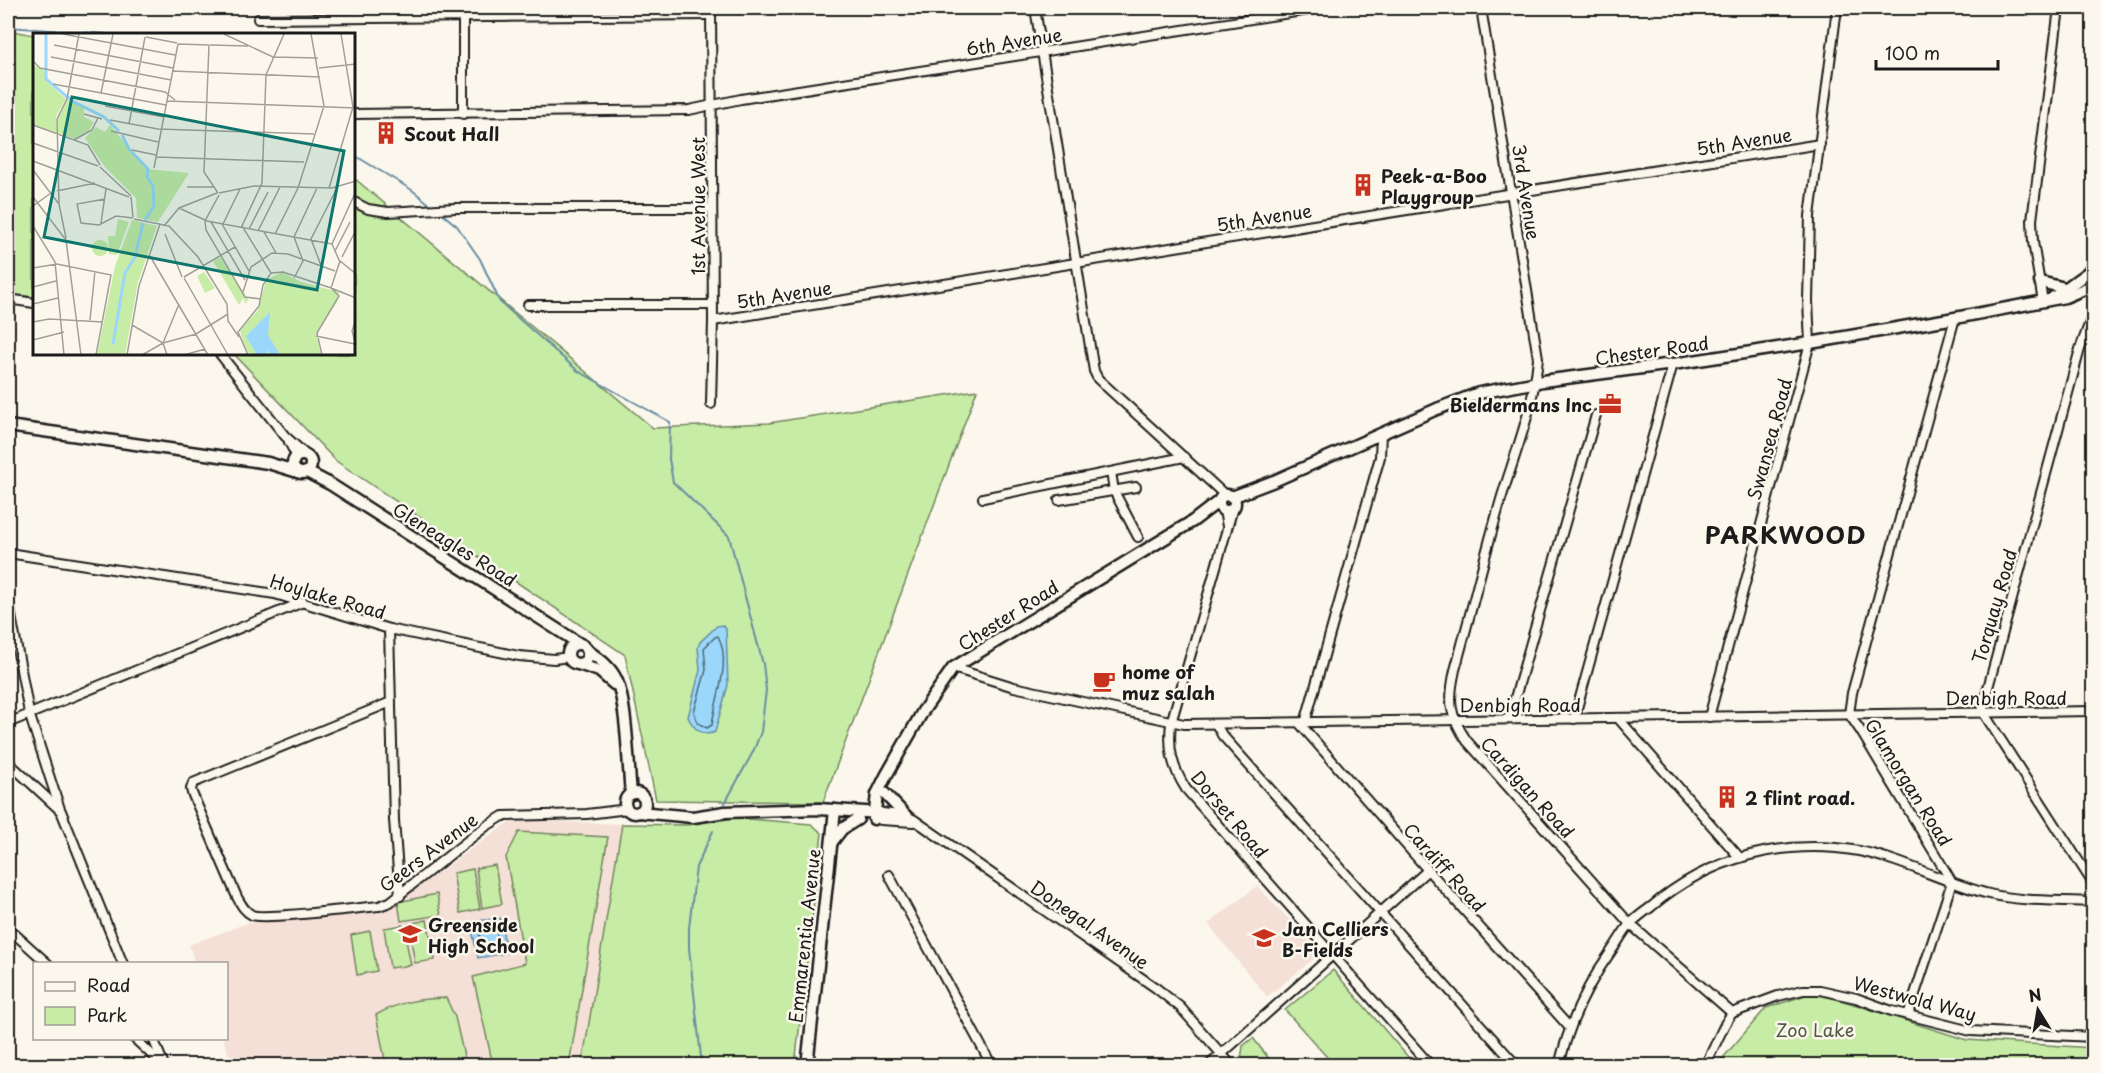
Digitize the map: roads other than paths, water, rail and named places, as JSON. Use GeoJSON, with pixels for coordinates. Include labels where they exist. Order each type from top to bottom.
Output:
{"type":"FeatureCollection","features":[{"type":"Feature","properties":{"kind":"street"},"geometry":{"type":"LineString","coordinates":[[463,8],[463,114]]}},
{"type":"Feature","properties":{"kind":"street"},"geometry":{"type":"LineString","coordinates":[[1035,8],[1094,371],[1098,379],[1212,482],[1226,503]]}},
{"type":"Feature","properties":{"kind":"street","name":"6th Avenue"},"geometry":{"type":"LineString","coordinates":[[356,114],[689,110],[741,99],[1322,8]]}},
{"type":"Feature","properties":{"kind":"street","name":"3rd Avenue"},"geometry":{"type":"LineString","coordinates":[[1480,8],[1538,358],[1536,382]]}},
{"type":"Feature","properties":{"kind":"street","name":"Swansea Road"},"geometry":{"type":"LineString","coordinates":[[1709,717],[1810,343],[1808,301],[1810,216],[1837,8]]}},
{"type":"Feature","properties":{"kind":"street"},"geometry":{"type":"LineString","coordinates":[[2046,301],[2033,242],[2032,220],[2059,8]]}},
{"type":"Feature","properties":{"kind":"street"},"geometry":{"type":"LineString","coordinates":[[258,19],[463,18],[711,11]]}},
{"type":"Feature","properties":{"kind":"street","name":"1st Avenue West"},"geometry":{"type":"LineString","coordinates":[[711,11],[713,321],[711,404]]}},
{"type":"Feature","properties":{"kind":"street","name":"5th Avenue"},"geometry":{"type":"LineString","coordinates":[[713,321],[1820,144]]}},
{"type":"Feature","properties":{"kind":"street"},"geometry":{"type":"LineString","coordinates":[[356,203],[381,212],[455,208],[711,208]]}},
{"type":"Feature","properties":{"kind":"street","name":"Chester Road"},"geometry":{"type":"LineString","coordinates":[[2046,301],[2094,268]]}},
{"type":"Feature","properties":{"kind":"street"},"geometry":{"type":"LineString","coordinates":[[2040,282],[2065,288]]}},
{"type":"Feature","properties":{"kind":"street","name":"Chester Road"},"geometry":{"type":"LineString","coordinates":[[878,816],[884,780],[923,711],[953,668],[1226,503],[1461,398],[1536,382],[1673,364],[1955,318],[2065,297],[2094,285]]}},
{"type":"Feature","properties":{"kind":"street"},"geometry":{"type":"LineString","coordinates":[[8,299],[33,303]]}},
{"type":"Feature","properties":{"kind":"street"},"geometry":{"type":"LineString","coordinates":[[528,305],[712,305]]}},
{"type":"Feature","properties":{"kind":"street","name":"Torquay Road"},"geometry":{"type":"LineString","coordinates":[[1983,712],[1983,699],[2080,349],[2094,311]]}},
{"type":"Feature","properties":{"kind":"street","name":"Glamorgan Road"},"geometry":{"type":"LineString","coordinates":[[1953,882],[1849,714],[1852,693],[1955,318]]}},
{"type":"Feature","properties":{"kind":"street"},"geometry":{"type":"LineString","coordinates":[[222,356],[285,436],[302,464]]}},
{"type":"Feature","properties":{"kind":"street"},"geometry":{"type":"LineString","coordinates":[[1574,719],[1673,364]]}},
{"type":"Feature","properties":{"kind":"street","name":"Cardigan Road"},"geometry":{"type":"LineString","coordinates":[[1536,382],[1501,499],[1455,670],[1449,698],[1453,719],[1467,741],[1630,924],[1732,1013]]}},
{"type":"Feature","properties":{"kind":"street"},"geometry":{"type":"LineString","coordinates":[[1509,719],[1596,415]]}},
{"type":"Feature","properties":{"kind":"street"},"geometry":{"type":"LineString","coordinates":[[8,426],[268,463],[302,464]]}},
{"type":"Feature","properties":{"kind":"street"},"geometry":{"type":"LineString","coordinates":[[1303,724],[1377,468],[1382,433]]}},
{"type":"Feature","properties":{"kind":"street"},"geometry":{"type":"LineString","coordinates":[[983,498],[1184,457]]}},
{"type":"Feature","properties":{"kind":"street","name":"Gleneagles Road"},"geometry":{"type":"LineString","coordinates":[[302,464],[583,647],[604,663],[612,672],[623,711],[631,794]]}},
{"type":"Feature","properties":{"kind":"street"},"geometry":{"type":"LineString","coordinates":[[1111,472],[1114,491],[1138,537]]}},
{"type":"Feature","properties":{"kind":"street"},"geometry":{"type":"LineString","coordinates":[[1059,500],[1136,487]]}},
{"type":"Feature","properties":{"kind":"street","name":"Dorset Road"},"geometry":{"type":"LineString","coordinates":[[1226,503],[1228,527],[1171,723],[1170,756],[1186,789],[1431,1065]]}},
{"type":"Feature","properties":{"kind":"street","name":"Hoylake Road"},"geometry":{"type":"LineString","coordinates":[[8,553],[265,592],[389,629],[519,656],[554,659],[572,657]]}},
{"type":"Feature","properties":{"kind":"street"},"geometry":{"type":"LineString","coordinates":[[8,599],[28,713],[61,812],[123,962]]}},
{"type":"Feature","properties":{"kind":"street"},"geometry":{"type":"LineString","coordinates":[[8,723],[303,602]]}},
{"type":"Feature","properties":{"kind":"street"},"geometry":{"type":"LineString","coordinates":[[389,629],[394,820],[400,896]]}},
{"type":"Feature","properties":{"kind":"street"},"geometry":{"type":"LineString","coordinates":[[561,633],[572,657],[606,675],[618,688]]}},
{"type":"Feature","properties":{"kind":"street"},"geometry":{"type":"LineString","coordinates":[[574,645],[583,647],[586,659],[572,657],[574,645]]}},
{"type":"Feature","properties":{"kind":"street","name":"Denbigh Road"},"geometry":{"type":"LineString","coordinates":[[953,668],[1014,687],[1171,723],[1303,724],[1453,719],[1983,712],[2045,714],[2094,711]]}},
{"type":"Feature","properties":{"kind":"street","name":"Geers Avenue"},"geometry":{"type":"LineString","coordinates":[[391,702],[192,784],[197,804],[237,897],[246,911],[262,916],[379,906],[400,896],[485,827],[503,816],[587,814],[633,810]]}},
{"type":"Feature","properties":{"kind":"street"},"geometry":{"type":"LineString","coordinates":[[1983,712],[2094,885]]}},
{"type":"Feature","properties":{"kind":"street"},"geometry":{"type":"LineString","coordinates":[[1618,718],[1740,858]]}},
{"type":"Feature","properties":{"kind":"street"},"geometry":{"type":"LineString","coordinates":[[1216,724],[1222,735],[1517,1065]]}},
{"type":"Feature","properties":{"kind":"street","name":"Cardiff Road"},"geometry":{"type":"LineString","coordinates":[[1303,724],[1428,870],[1570,1028]]}},
{"type":"Feature","properties":{"kind":"street"},"geometry":{"type":"LineString","coordinates":[[8,762],[61,812]]}},
{"type":"Feature","properties":{"kind":"street"},"geometry":{"type":"LineString","coordinates":[[660,813],[640,794],[631,794],[625,801],[633,810],[693,817],[725,812],[779,810],[835,813],[858,819],[878,816]]}},
{"type":"Feature","properties":{"kind":"street"},"geometry":{"type":"LineString","coordinates":[[835,813],[848,811],[880,796],[907,817]]}},
{"type":"Feature","properties":{"kind":"street"},"geometry":{"type":"LineString","coordinates":[[633,810],[644,808],[644,799]]}},
{"type":"Feature","properties":{"kind":"street"},"geometry":{"type":"LineString","coordinates":[[848,811],[878,816]]}},
{"type":"Feature","properties":{"kind":"street","name":"Emmarentia Avenue"},"geometry":{"type":"LineString","coordinates":[[808,1065],[835,813]]}},
{"type":"Feature","properties":{"kind":"street","name":"Donegal Avenue"},"geometry":{"type":"LineString","coordinates":[[878,816],[907,817],[917,823],[1171,999],[1232,1065]]}},
{"type":"Feature","properties":{"kind":"street","name":"Donegal Avenue"},"geometry":{"type":"LineString","coordinates":[[878,816],[917,823]]}},
{"type":"Feature","properties":{"kind":"street"},"geometry":{"type":"LineString","coordinates":[[831,845],[842,829],[858,819]]}},
{"type":"Feature","properties":{"kind":"street"},"geometry":{"type":"LineString","coordinates":[[1559,1065],[1580,1001],[1596,973],[1630,924],[1662,896],[1693,876],[1740,858],[1771,849],[1830,848],[1861,852],[1998,896],[2094,902]]}},
{"type":"Feature","properties":{"kind":"street"},"geometry":{"type":"LineString","coordinates":[[1208,1065],[1428,870]]}},
{"type":"Feature","properties":{"kind":"street"},"geometry":{"type":"LineString","coordinates":[[889,875],[992,1065]]}},
{"type":"Feature","properties":{"kind":"street"},"geometry":{"type":"LineString","coordinates":[[1908,1015],[1953,882]]}},
{"type":"Feature","properties":{"kind":"street"},"geometry":{"type":"LineString","coordinates":[[8,928],[47,962]]}},
{"type":"Feature","properties":{"kind":"street","name":"Westwold Way"},"geometry":{"type":"LineString","coordinates":[[1732,1013],[1778,996],[1803,990],[1820,990],[1971,1031],[2094,1037]]}},
{"type":"Feature","properties":{"kind":"street"},"geometry":{"type":"LineString","coordinates":[[1705,1065],[1732,1013]]}},
{"type":"Feature","properties":{"kind":"street"},"geometry":{"type":"LineString","coordinates":[[136,1040],[164,1065]]}},
{"type":"Feature","properties":{"kind":"street"},"geometry":{"type":"LineString","coordinates":[[154,1040],[164,1065]]}},
{"type":"Feature","properties":{"kind":"water"},"geometry":{"type":"Polygon","coordinates":[[[723,625],[726,628],[728,685],[715,732],[706,734],[696,728],[688,717],[700,670],[698,647],[700,642],[717,626],[723,625]]]}},
{"type":"Feature","properties":{"kind":"water"},"geometry":{"type":"Polygon","coordinates":[[[500,918],[507,953],[478,958],[470,922],[500,918]]]}},
{"type":"Feature","properties":{"kind":"waterway"},"geometry":{"type":"LineString","coordinates":[[8,27],[92,33]]}},
{"type":"Feature","properties":{"kind":"waterway"},"geometry":{"type":"LineString","coordinates":[[356,156],[412,190],[432,206]]}},
{"type":"Feature","properties":{"kind":"waterway"},"geometry":{"type":"LineString","coordinates":[[439,211],[457,226],[480,259],[500,302],[578,371],[670,422],[669,459],[673,482],[729,536],[763,664],[766,690],[761,732],[753,752],[725,803]]}},
{"type":"Feature","properties":{"kind":"waterway"},"geometry":{"type":"LineString","coordinates":[[702,1066],[689,948],[689,928],[696,867],[713,831]]}},
{"type":"Feature","properties":{"kind":"place","name":"Scout Hall"},"geometry":{"type":"Point","coordinates":[386,133]}},
{"type":"Feature","properties":{"kind":"place","name":"Peek-a-Boo Playgroup"},"geometry":{"type":"Point","coordinates":[1363,185]}},
{"type":"Feature","properties":{"kind":"place","name":"Bieldermans Inc"},"geometry":{"type":"Point","coordinates":[1610,404]}},
{"type":"Feature","properties":{"kind":"place","name":"home of muz salah"},"geometry":{"type":"Point","coordinates":[1104,681]}},
{"type":"Feature","properties":{"kind":"place","name":"2 flint road."},"geometry":{"type":"Point","coordinates":[1727,797]}},
{"type":"Feature","properties":{"kind":"place","name":"Greenside High School"},"geometry":{"type":"Point","coordinates":[410,934]}},
{"type":"Feature","properties":{"kind":"place","name":"Jan Celliers B-Fields"},"geometry":{"type":"Point","coordinates":[1264,938]}},
{"type":"Feature","properties":{"kind":"district","name":"PARKWOOD"},"geometry":{"type":"Point","coordinates":[1786,534]}},
{"type":"Feature","properties":{"kind":"park label","name":"Zoo Lake"},"geometry":{"type":"Point","coordinates":[1815,1029]}}]}
